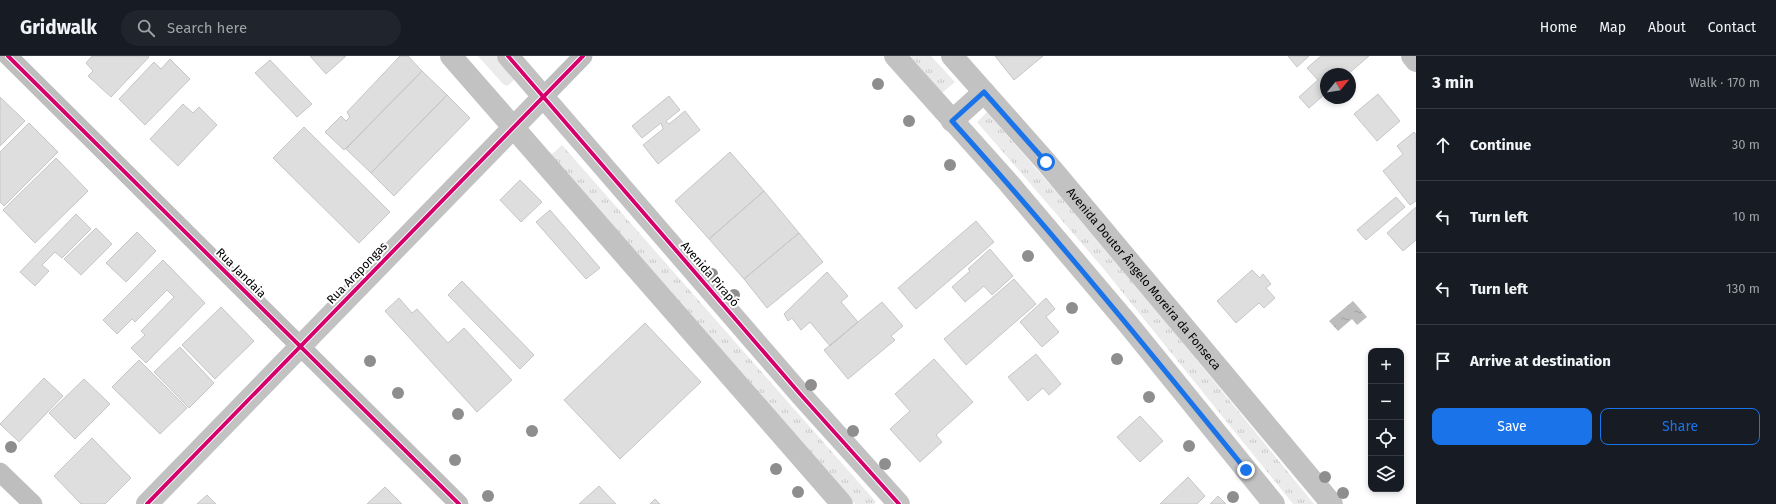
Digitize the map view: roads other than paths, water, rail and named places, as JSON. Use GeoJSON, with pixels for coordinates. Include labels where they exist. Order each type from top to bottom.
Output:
{"type":"FeatureCollection","features":[{"type":"Feature","properties":{"kind":"street","name":"Rua Jandaia"},"geometry":{"type":"LineString","coordinates":[[8,56],[459,504]]}},
{"type":"Feature","properties":{"kind":"street"},"geometry":{"type":"LineString","coordinates":[[451,56],[512,128],[842,504]]}},
{"type":"Feature","properties":{"kind":"street","name":"Avenida Pirapó"},"geometry":{"type":"LineString","coordinates":[[508,56],[796,389],[899,504]]}},
{"type":"Feature","properties":{"kind":"street","name":"Rua Arapongas"},"geometry":{"type":"LineString","coordinates":[[147,504],[583,56]]}},
{"type":"Feature","properties":{"kind":"street"},"geometry":{"type":"LineString","coordinates":[[895,56],[1006,180],[1128,324],[1274,504]]}},
{"type":"Feature","properties":{"kind":"street","name":"Avenida Doutor Ângelo Moreira da Fonseca"},"geometry":{"type":"LineString","coordinates":[[952,56],[1056,174],[1332,504]]}},
{"type":"Feature","properties":{"kind":"street"},"geometry":{"type":"LineString","coordinates":[[1412,56],[1416,61]]}},
{"type":"Feature","properties":{"kind":"street"},"geometry":{"type":"LineString","coordinates":[[952,121],[984,92]]}},
{"type":"Feature","properties":{"kind":"street"},"geometry":{"type":"LineString","coordinates":[[0,472],[33,504]]}},
{"type":"Feature","properties":{"kind":"water"},"geometry":{"type":"Polygon","coordinates":[[[1353,301],[1367,317],[1357,325],[1352,319],[1338,331],[1329,321],[1353,301]]]}}]}
